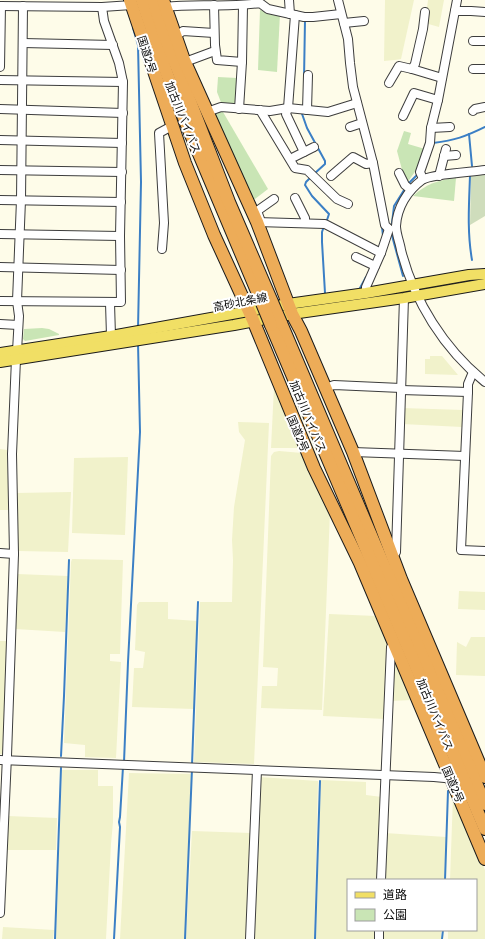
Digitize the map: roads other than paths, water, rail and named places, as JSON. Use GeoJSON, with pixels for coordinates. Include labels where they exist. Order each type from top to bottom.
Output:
{"type":"FeatureCollection","features":[{"type":"Feature","properties":{"kind":"highway","name":"加古川バイパス"},"geometry":{"type":"LineString","coordinates":[[153,0],[164,34],[267,303]]}},
{"type":"Feature","properties":{"kind":"highway","name":"加古川バイパス"},"geometry":{"type":"LineString","coordinates":[[131,3],[167,74],[186,123],[267,303],[368,541],[485,829]]}},
{"type":"Feature","properties":{"kind":"highway","name":"国道2号"},"geometry":{"type":"LineString","coordinates":[[131,3],[185,163],[214,235],[251,316],[314,468],[360,563],[453,779],[485,859]]}},
{"type":"Feature","properties":{"kind":"highway"},"geometry":{"type":"LineString","coordinates":[[164,3],[185,62],[259,222],[286,296],[295,334],[350,458],[372,521],[368,541]]}},
{"type":"Feature","properties":{"kind":"highway"},"geometry":{"type":"LineString","coordinates":[[164,34],[194,101],[226,166],[279,296],[290,309],[301,331],[353,452],[392,556],[484,781]]}},
{"type":"Feature","properties":{"kind":"highway"},"geometry":{"type":"LineString","coordinates":[[167,74],[178,131],[247,296],[251,316],[261,329],[324,473],[343,510],[368,541]]}},
{"type":"Feature","properties":{"kind":"highway","name":"加古川バイパス"},"geometry":{"type":"LineString","coordinates":[[368,541],[485,804]]}},
{"type":"Feature","properties":{"kind":"main road","name":"高砂北条線"},"geometry":{"type":"LineString","coordinates":[[0,353],[17,355],[138,336],[234,325],[251,316],[366,293],[485,273]]}},
{"type":"Feature","properties":{"kind":"main road","name":"高砂北条線"},"geometry":{"type":"LineString","coordinates":[[290,309],[404,298],[485,284]]}},
{"type":"Feature","properties":{"kind":"main road","name":"高砂北条線"},"geometry":{"type":"LineString","coordinates":[[0,362],[17,355],[111,336],[138,336]]}},
{"type":"Feature","properties":{"kind":"street"},"geometry":{"type":"LineString","coordinates":[[289,0],[292,14],[288,108],[286,114],[304,152]]}},
{"type":"Feature","properties":{"kind":"street"},"geometry":{"type":"LineString","coordinates":[[338,0],[348,39],[350,63],[357,103],[373,163],[385,225],[392,228],[414,286],[434,325],[473,372],[485,382]]}},
{"type":"Feature","properties":{"kind":"street"},"geometry":{"type":"LineString","coordinates":[[366,293],[366,287],[398,216],[408,188],[422,173],[434,128],[457,0]]}},
{"type":"Feature","properties":{"kind":"street"},"geometry":{"type":"LineString","coordinates":[[164,3],[243,6],[260,1],[268,8],[305,17],[341,14]]}},
{"type":"Feature","properties":{"kind":"street"},"geometry":{"type":"LineString","coordinates":[[0,67],[1,6],[24,6],[39,3],[102,7],[131,3]]}},
{"type":"Feature","properties":{"kind":"street"},"geometry":{"type":"LineString","coordinates":[[0,913],[4,760],[14,554],[12,454],[18,325],[17,301],[22,171],[21,109],[24,6]]}},
{"type":"Feature","properties":{"kind":"street"},"geometry":{"type":"LineString","coordinates":[[214,6],[214,33],[217,60],[242,62]]}},
{"type":"Feature","properties":{"kind":"street"},"geometry":{"type":"LineString","coordinates":[[239,109],[243,6]]}},
{"type":"Feature","properties":{"kind":"street"},"geometry":{"type":"LineString","coordinates":[[0,301],[121,302],[120,236],[123,82],[119,63],[104,22],[102,7]]}},
{"type":"Feature","properties":{"kind":"street"},"geometry":{"type":"LineString","coordinates":[[455,11],[485,12]]}},
{"type":"Feature","properties":{"kind":"street"},"geometry":{"type":"LineString","coordinates":[[412,69],[423,29],[425,12]]}},
{"type":"Feature","properties":{"kind":"street"},"geometry":{"type":"LineString","coordinates":[[344,23],[364,21]]}},
{"type":"Feature","properties":{"kind":"street"},"geometry":{"type":"LineString","coordinates":[[176,36],[183,31],[214,33]]}},
{"type":"Feature","properties":{"kind":"street"},"geometry":{"type":"LineString","coordinates":[[473,41],[485,41]]}},
{"type":"Feature","properties":{"kind":"street"},"geometry":{"type":"LineString","coordinates":[[23,43],[113,45]]}},
{"type":"Feature","properties":{"kind":"street"},"geometry":{"type":"LineString","coordinates":[[185,62],[212,52]]}},
{"type":"Feature","properties":{"kind":"street"},"geometry":{"type":"LineString","coordinates":[[389,83],[399,66],[442,78]]}},
{"type":"Feature","properties":{"kind":"street"},"geometry":{"type":"LineString","coordinates":[[473,69],[485,69]]}},
{"type":"Feature","properties":{"kind":"street"},"geometry":{"type":"LineString","coordinates":[[307,110],[308,75]]}},
{"type":"Feature","properties":{"kind":"street"},"geometry":{"type":"LineString","coordinates":[[0,80],[123,82]]}},
{"type":"Feature","properties":{"kind":"street"},"geometry":{"type":"LineString","coordinates":[[403,116],[405,105],[414,93],[438,100]]}},
{"type":"Feature","properties":{"kind":"street"},"geometry":{"type":"LineString","coordinates":[[207,112],[221,108],[270,111],[288,108],[328,112],[357,103]]}},
{"type":"Feature","properties":{"kind":"street"},"geometry":{"type":"LineString","coordinates":[[473,111],[476,109],[485,108]]}},
{"type":"Feature","properties":{"kind":"street"},"geometry":{"type":"LineString","coordinates":[[0,109],[123,113]]}},
{"type":"Feature","properties":{"kind":"street"},"geometry":{"type":"LineString","coordinates":[[260,110],[295,168],[307,170],[337,199],[348,204]]}},
{"type":"Feature","properties":{"kind":"street"},"geometry":{"type":"LineString","coordinates":[[350,127],[362,123]]}},
{"type":"Feature","properties":{"kind":"street"},"geometry":{"type":"LineString","coordinates":[[160,243],[164,223],[160,211],[159,133],[172,126]]}},
{"type":"Feature","properties":{"kind":"street"},"geometry":{"type":"LineString","coordinates":[[434,128],[450,127]]}},
{"type":"Feature","properties":{"kind":"street"},"geometry":{"type":"LineString","coordinates":[[0,140],[122,143]]}},
{"type":"Feature","properties":{"kind":"street"},"geometry":{"type":"LineString","coordinates":[[294,157],[314,148]]}},
{"type":"Feature","properties":{"kind":"street"},"geometry":{"type":"LineString","coordinates":[[439,176],[445,152],[456,155]]}},
{"type":"Feature","properties":{"kind":"street"},"geometry":{"type":"LineString","coordinates":[[335,176],[342,162],[353,157],[366,164],[373,163]]}},
{"type":"Feature","properties":{"kind":"street"},"geometry":{"type":"LineString","coordinates":[[0,170],[122,172]]}},
{"type":"Feature","properties":{"kind":"street"},"geometry":{"type":"LineString","coordinates":[[422,173],[439,176],[485,170]]}},
{"type":"Feature","properties":{"kind":"street"},"geometry":{"type":"LineString","coordinates":[[399,173],[408,188]]}},
{"type":"Feature","properties":{"kind":"street"},"geometry":{"type":"LineString","coordinates":[[295,198],[305,218],[305,223]]}},
{"type":"Feature","properties":{"kind":"street"},"geometry":{"type":"LineString","coordinates":[[274,199],[257,211],[259,222],[329,225],[381,253]]}},
{"type":"Feature","properties":{"kind":"street"},"geometry":{"type":"LineString","coordinates":[[0,200],[121,202]]}},
{"type":"Feature","properties":{"kind":"street"},"geometry":{"type":"LineString","coordinates":[[0,234],[120,236]]}},
{"type":"Feature","properties":{"kind":"street"},"geometry":{"type":"LineString","coordinates":[[356,257],[375,266]]}},
{"type":"Feature","properties":{"kind":"street"},"geometry":{"type":"LineString","coordinates":[[0,267],[121,270]]}},
{"type":"Feature","properties":{"kind":"street"},"geometry":{"type":"LineString","coordinates":[[392,556],[396,552],[404,298]]}},
{"type":"Feature","properties":{"kind":"street"},"geometry":{"type":"LineString","coordinates":[[110,303],[111,336]]}},
{"type":"Feature","properties":{"kind":"street"},"geometry":{"type":"LineString","coordinates":[[0,324],[18,325]]}},
{"type":"Feature","properties":{"kind":"street"},"geometry":{"type":"LineString","coordinates":[[473,372],[468,388],[462,550],[485,551]]}},
{"type":"Feature","properties":{"kind":"street"},"geometry":{"type":"LineString","coordinates":[[325,388],[334,385],[401,389],[468,388]]}},
{"type":"Feature","properties":{"kind":"street"},"geometry":{"type":"LineString","coordinates":[[353,452],[399,455],[465,456]]}},
{"type":"Feature","properties":{"kind":"street"},"geometry":{"type":"LineString","coordinates":[[0,553],[14,554]]}},
{"type":"Feature","properties":{"kind":"street"},"geometry":{"type":"LineString","coordinates":[[381,879],[391,647],[394,642]]}},
{"type":"Feature","properties":{"kind":"street"},"geometry":{"type":"LineString","coordinates":[[4,760],[453,779]]}},
{"type":"Feature","properties":{"kind":"street"},"geometry":{"type":"LineString","coordinates":[[250,939],[258,770]]}},
{"type":"Feature","properties":{"kind":"waterway"},"geometry":{"type":"LineString","coordinates":[[304,79],[305,20]]}},
{"type":"Feature","properties":{"kind":"waterway"},"geometry":{"type":"LineString","coordinates":[[133,28],[138,45],[141,182],[138,329]]}},
{"type":"Feature","properties":{"kind":"waterway"},"geometry":{"type":"LineString","coordinates":[[301,111],[307,128],[325,161],[325,164],[314,174]]}},
{"type":"Feature","properties":{"kind":"waterway"},"geometry":{"type":"LineString","coordinates":[[433,143],[460,138],[485,127]]}},
{"type":"Feature","properties":{"kind":"waterway"},"geometry":{"type":"LineString","coordinates":[[469,134],[472,166]]}},
{"type":"Feature","properties":{"kind":"waterway"},"geometry":{"type":"LineString","coordinates":[[408,184],[418,174]]}},
{"type":"Feature","properties":{"kind":"waterway"},"geometry":{"type":"LineString","coordinates":[[470,176],[469,228],[472,260]]}},
{"type":"Feature","properties":{"kind":"waterway"},"geometry":{"type":"LineString","coordinates":[[311,177],[305,185],[312,196],[329,214],[326,223]]}},
{"type":"Feature","properties":{"kind":"waterway"},"geometry":{"type":"LineString","coordinates":[[392,223],[394,206],[406,187]]}},
{"type":"Feature","properties":{"kind":"waterway"},"geometry":{"type":"LineString","coordinates":[[324,226],[322,232],[322,242],[325,293]]}},
{"type":"Feature","properties":{"kind":"waterway"},"geometry":{"type":"LineString","coordinates":[[382,227],[383,236]]}},
{"type":"Feature","properties":{"kind":"waterway"},"geometry":{"type":"LineString","coordinates":[[391,232],[403,276]]}},
{"type":"Feature","properties":{"kind":"waterway"},"geometry":{"type":"LineString","coordinates":[[360,288],[366,277]]}},
{"type":"Feature","properties":{"kind":"waterway"},"geometry":{"type":"LineString","coordinates":[[124,762],[140,432],[138,343]]}},
{"type":"Feature","properties":{"kind":"waterway"},"geometry":{"type":"LineString","coordinates":[[61,756],[69,560]]}},
{"type":"Feature","properties":{"kind":"waterway"},"geometry":{"type":"LineString","coordinates":[[192,765],[198,602]]}},
{"type":"Feature","properties":{"kind":"waterway"},"geometry":{"type":"LineString","coordinates":[[114,939],[123,767]]}},
{"type":"Feature","properties":{"kind":"waterway"},"geometry":{"type":"LineString","coordinates":[[55,939],[61,768]]}},
{"type":"Feature","properties":{"kind":"waterway"},"geometry":{"type":"LineString","coordinates":[[185,939],[192,769]]}},
{"type":"Feature","properties":{"kind":"waterway"},"geometry":{"type":"LineString","coordinates":[[315,939],[320,781]]}},
{"type":"Feature","properties":{"kind":"waterway"},"geometry":{"type":"LineString","coordinates":[[445,879],[448,791]]}},
{"type":"Feature","properties":{"kind":"waterway"},"geometry":{"type":"LineString","coordinates":[[442,939],[443,931]]}}]}
